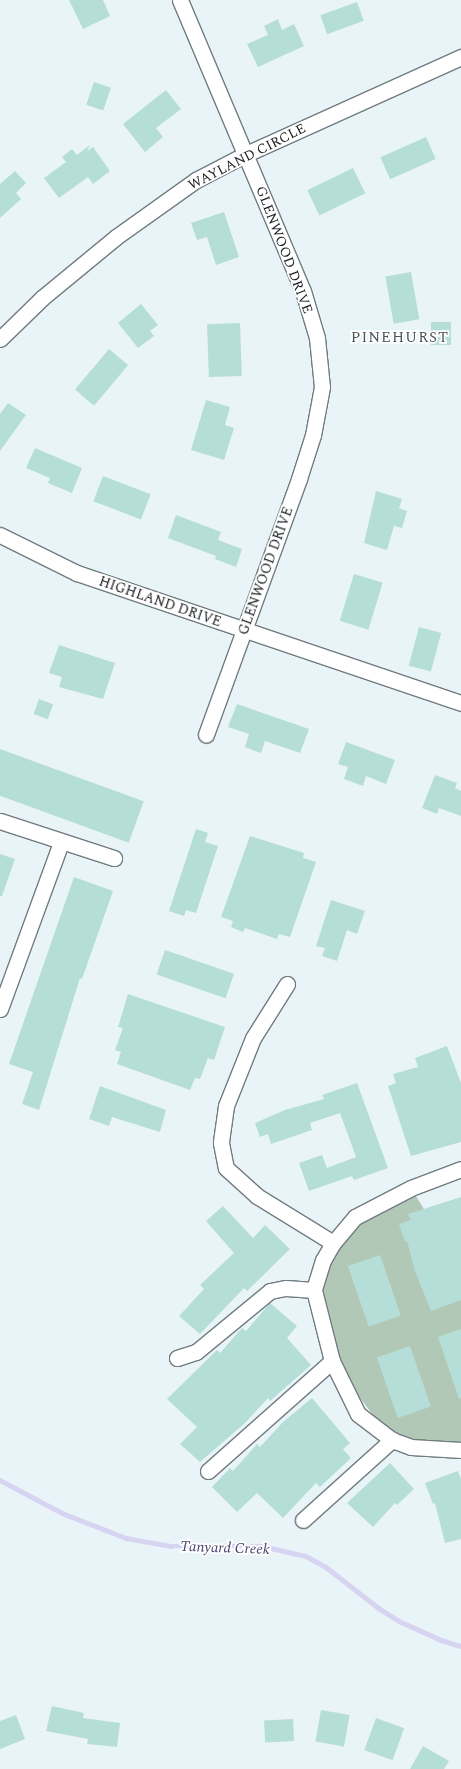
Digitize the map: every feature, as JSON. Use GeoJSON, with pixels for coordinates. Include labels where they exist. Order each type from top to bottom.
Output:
{"type":"FeatureCollection","features":[{"type":"Feature","properties":{"kind":"street","name":"GLENWOOD DRIVE"},"geometry":{"type":"LineString","coordinates":[[180,0],[303,292],[316,338],[322,387],[314,435],[206,735]]}},
{"type":"Feature","properties":{"kind":"street","name":"WAYLAND CIRCLE"},"geometry":{"type":"LineString","coordinates":[[0,339],[42,298],[116,237],[196,180],[246,154],[461,57]]}},
{"type":"Feature","properties":{"kind":"street","name":"HIGHLAND DRIVE"},"geometry":{"type":"LineString","coordinates":[[0,534],[77,573],[461,703]]}},
{"type":"Feature","properties":{"kind":"street"},"geometry":{"type":"LineString","coordinates":[[0,821],[114,858]]}},
{"type":"Feature","properties":{"kind":"street"},"geometry":{"type":"LineString","coordinates":[[0,1010],[61,842]]}},
{"type":"Feature","properties":{"kind":"street"},"geometry":{"type":"LineString","coordinates":[[287,984],[253,1038],[226,1106],[221,1143],[226,1168],[258,1196],[333,1243]]}},
{"type":"Feature","properties":{"kind":"street"},"geometry":{"type":"LineString","coordinates":[[461,1169],[411,1188],[355,1217],[333,1243],[323,1260],[314,1290],[332,1362],[358,1414],[392,1440],[411,1447],[461,1450]]}},
{"type":"Feature","properties":{"kind":"street"},"geometry":{"type":"LineString","coordinates":[[177,1358],[196,1352],[270,1291],[286,1288],[314,1290]]}},
{"type":"Feature","properties":{"kind":"street"},"geometry":{"type":"LineString","coordinates":[[208,1471],[332,1362]]}},
{"type":"Feature","properties":{"kind":"street"},"geometry":{"type":"LineString","coordinates":[[303,1520],[392,1440]]}},
{"type":"Feature","properties":{"kind":"green space"},"geometry":{"type":"Polygon","coordinates":[[[411,1188],[461,1270],[461,1450],[392,1440],[332,1361],[314,1290],[333,1243],[379,1206],[411,1188]]]}},
{"type":"Feature","properties":{"kind":"building"},"geometry":{"type":"Polygon","coordinates":[[[69,0],[103,0],[110,16],[83,29],[69,0]]]}},
{"type":"Feature","properties":{"kind":"building"},"geometry":{"type":"Polygon","coordinates":[[[357,2],[364,21],[327,34],[320,15],[357,2]]]}},
{"type":"Feature","properties":{"kind":"building"},"geometry":{"type":"Polygon","coordinates":[[[278,19],[282,30],[294,24],[304,46],[258,67],[247,44],[268,35],[264,26],[278,19]]]}},
{"type":"Feature","properties":{"kind":"building"},"geometry":{"type":"Polygon","coordinates":[[[94,82],[111,88],[103,111],[86,105],[94,82]]]}},
{"type":"Feature","properties":{"kind":"building"},"geometry":{"type":"Polygon","coordinates":[[[166,90],[181,109],[156,128],[163,137],[145,152],[123,124],[166,90]]]}},
{"type":"Feature","properties":{"kind":"building"},"geometry":{"type":"Polygon","coordinates":[[[426,137],[436,159],[390,179],[380,157],[426,137]]]}},
{"type":"Feature","properties":{"kind":"building"},"geometry":{"type":"Polygon","coordinates":[[[90,145],[87,151],[93,147],[110,171],[93,184],[88,177],[59,198],[44,178],[66,162],[62,157],[72,149],[77,155],[90,145]]]}},
{"type":"Feature","properties":{"kind":"building"},"geometry":{"type":"Polygon","coordinates":[[[353,168],[365,193],[319,216],[307,190],[353,168]]]}},
{"type":"Feature","properties":{"kind":"building"},"geometry":{"type":"Polygon","coordinates":[[[15,171],[26,183],[16,193],[21,199],[0,218],[0,184],[15,171]]]}},
{"type":"Feature","properties":{"kind":"building"},"geometry":{"type":"Polygon","coordinates":[[[224,212],[239,257],[216,265],[207,237],[197,240],[191,223],[224,212]]]}},
{"type":"Feature","properties":{"kind":"building"},"geometry":{"type":"Polygon","coordinates":[[[411,272],[419,319],[394,324],[385,277],[411,272]]]}},
{"type":"Feature","properties":{"kind":"building"},"geometry":{"type":"Polygon","coordinates":[[[141,304],[158,325],[150,331],[154,336],[138,348],[118,323],[141,304]]]}},
{"type":"Feature","properties":{"kind":"building"},"geometry":{"type":"Polygon","coordinates":[[[431,322],[451,322],[451,345],[431,345],[431,322]]]}},
{"type":"Feature","properties":{"kind":"building"},"geometry":{"type":"Polygon","coordinates":[[[240,323],[242,376],[209,377],[207,324],[240,323]]]}},
{"type":"Feature","properties":{"kind":"building"},"geometry":{"type":"Polygon","coordinates":[[[109,349],[128,365],[94,406],[75,390],[109,349]]]}},
{"type":"Feature","properties":{"kind":"building"},"geometry":{"type":"Polygon","coordinates":[[[206,400],[230,407],[225,425],[234,428],[224,460],[191,450],[206,400]]]}},
{"type":"Feature","properties":{"kind":"building"},"geometry":{"type":"Polygon","coordinates":[[[8,403],[26,415],[0,451],[0,414],[8,403]]]}},
{"type":"Feature","properties":{"kind":"building"},"geometry":{"type":"Polygon","coordinates":[[[35,448],[82,468],[72,493],[48,483],[50,478],[26,468],[35,448]]]}},
{"type":"Feature","properties":{"kind":"building"},"geometry":{"type":"Polygon","coordinates":[[[103,476],[151,494],[141,519],[93,501],[103,476]]]}},
{"type":"Feature","properties":{"kind":"building"},"geometry":{"type":"Polygon","coordinates":[[[376,491],[402,499],[399,508],[407,511],[402,528],[394,526],[387,550],[364,543],[376,491]]]}},
{"type":"Feature","properties":{"kind":"building"},"geometry":{"type":"Polygon","coordinates":[[[176,515],[221,532],[218,540],[242,549],[236,567],[215,559],[216,556],[168,538],[176,515]]]}},
{"type":"Feature","properties":{"kind":"building"},"geometry":{"type":"Polygon","coordinates":[[[354,574],[383,583],[368,630],[340,621],[354,574]]]}},
{"type":"Feature","properties":{"kind":"building"},"geometry":{"type":"Polygon","coordinates":[[[419,627],[441,633],[431,672],[409,666],[419,627]]]}},
{"type":"Feature","properties":{"kind":"building"},"geometry":{"type":"Polygon","coordinates":[[[59,645],[115,663],[103,699],[59,687],[62,677],[49,673],[59,645]]]}},
{"type":"Feature","properties":{"kind":"building"},"geometry":{"type":"Polygon","coordinates":[[[39,699],[53,704],[48,719],[34,714],[39,699]]]}},
{"type":"Feature","properties":{"kind":"building"},"geometry":{"type":"Polygon","coordinates":[[[237,704],[309,729],[300,753],[265,741],[261,753],[245,747],[249,734],[228,727],[237,704]]]}},
{"type":"Feature","properties":{"kind":"building"},"geometry":{"type":"Polygon","coordinates":[[[346,742],[395,760],[386,784],[366,776],[363,786],[344,779],[348,767],[338,764],[346,742]]]}},
{"type":"Feature","properties":{"kind":"building"},"geometry":{"type":"Polygon","coordinates":[[[0,749],[144,801],[129,843],[0,796],[0,749]]]}},
{"type":"Feature","properties":{"kind":"building"},"geometry":{"type":"Polygon","coordinates":[[[435,775],[457,783],[455,788],[461,791],[461,816],[439,808],[437,814],[422,808],[435,775]]]}},
{"type":"Feature","properties":{"kind":"building"},"geometry":{"type":"Polygon","coordinates":[[[196,829],[208,833],[205,842],[218,846],[196,913],[186,910],[184,916],[169,911],[196,829]]]}},
{"type":"Feature","properties":{"kind":"building"},"geometry":{"type":"Polygon","coordinates":[[[250,836],[304,853],[303,858],[316,862],[290,937],[279,934],[277,939],[245,928],[243,932],[231,927],[233,921],[221,917],[250,836]]]}},
{"type":"Feature","properties":{"kind":"building"},"geometry":{"type":"Polygon","coordinates":[[[0,854],[15,859],[2,896],[0,896],[0,854]]]}},
{"type":"Feature","properties":{"kind":"building"},"geometry":{"type":"Polygon","coordinates":[[[74,877],[113,891],[82,979],[80,978],[39,1110],[22,1104],[33,1072],[9,1064],[74,877]]]}},
{"type":"Feature","properties":{"kind":"building"},"geometry":{"type":"Polygon","coordinates":[[[331,900],[365,911],[357,934],[347,930],[337,961],[322,956],[325,948],[316,946],[331,900]]]}},
{"type":"Feature","properties":{"kind":"building"},"geometry":{"type":"Polygon","coordinates":[[[165,950],[234,974],[226,998],[157,975],[165,950]]]}},
{"type":"Feature","properties":{"kind":"building"},"geometry":{"type":"Polygon","coordinates":[[[128,994],[225,1027],[214,1060],[208,1058],[200,1079],[195,1078],[190,1090],[117,1064],[121,1052],[115,1050],[123,1028],[118,1027],[128,994]]]}},
{"type":"Feature","properties":{"kind":"building"},"geometry":{"type":"Polygon","coordinates":[[[447,1046],[461,1083],[461,1142],[411,1156],[388,1086],[396,1083],[393,1074],[418,1067],[415,1058],[447,1046]]]}},
{"type":"Feature","properties":{"kind":"building"},"geometry":{"type":"Polygon","coordinates":[[[357,1083],[388,1168],[354,1180],[352,1176],[309,1191],[299,1163],[322,1155],[327,1168],[356,1157],[340,1113],[310,1123],[312,1130],[271,1144],[268,1134],[260,1137],[255,1123],[285,1110],[324,1099],[322,1095],[357,1083]]]}},
{"type":"Feature","properties":{"kind":"building"},"geometry":{"type":"Polygon","coordinates":[[[100,1086],[166,1110],[160,1132],[112,1117],[109,1126],[89,1119],[100,1086]]]}},
{"type":"Feature","properties":{"kind":"building"},"geometry":{"type":"Polygon","coordinates":[[[461,1197],[461,1300],[431,1311],[415,1271],[407,1241],[405,1242],[399,1224],[411,1220],[408,1214],[461,1197]]]}},
{"type":"Feature","properties":{"kind":"building"},"geometry":{"type":"Polygon","coordinates":[[[223,1206],[253,1238],[265,1225],[290,1249],[247,1291],[244,1288],[200,1334],[179,1316],[204,1289],[200,1285],[234,1253],[206,1221],[223,1206]]]}},
{"type":"Feature","properties":{"kind":"building"},"geometry":{"type":"Polygon","coordinates":[[[380,1255],[401,1316],[369,1327],[348,1266],[380,1255]]]}},
{"type":"Feature","properties":{"kind":"building"},"geometry":{"type":"Polygon","coordinates":[[[270,1303],[297,1326],[287,1338],[311,1365],[270,1401],[268,1398],[245,1423],[200,1462],[180,1444],[197,1427],[167,1399],[217,1350],[220,1353],[242,1328],[246,1331],[270,1303]]]}},
{"type":"Feature","properties":{"kind":"building"},"geometry":{"type":"Polygon","coordinates":[[[461,1329],[461,1398],[459,1399],[438,1337],[461,1329]]]}},
{"type":"Feature","properties":{"kind":"building"},"geometry":{"type":"Polygon","coordinates":[[[410,1346],[431,1407],[398,1418],[377,1357],[410,1346]]]}},
{"type":"Feature","properties":{"kind":"building"},"geometry":{"type":"Polygon","coordinates":[[[312,1398],[350,1443],[343,1449],[351,1458],[320,1487],[316,1483],[283,1518],[257,1493],[237,1512],[212,1487],[230,1468],[233,1471],[257,1444],[260,1447],[283,1422],[312,1398]]]}},
{"type":"Feature","properties":{"kind":"building"},"geometry":{"type":"Polygon","coordinates":[[[390,1463],[414,1489],[397,1505],[395,1503],[373,1527],[347,1503],[390,1463]]]}},
{"type":"Feature","properties":{"kind":"building"},"geometry":{"type":"Polygon","coordinates":[[[458,1471],[461,1479],[461,1539],[445,1543],[435,1503],[433,1504],[425,1483],[458,1471]]]}},
{"type":"Feature","properties":{"kind":"building"},"geometry":{"type":"Polygon","coordinates":[[[52,1706],[84,1713],[83,1718],[120,1723],[117,1747],[87,1744],[88,1739],[46,1731],[52,1706]]]}},
{"type":"Feature","properties":{"kind":"building"},"geometry":{"type":"Polygon","coordinates":[[[321,1710],[350,1715],[344,1747],[315,1742],[321,1710]]]}},
{"type":"Feature","properties":{"kind":"building"},"geometry":{"type":"Polygon","coordinates":[[[16,1715],[25,1739],[0,1749],[0,1721],[16,1715]]]}},
{"type":"Feature","properties":{"kind":"building"},"geometry":{"type":"Polygon","coordinates":[[[376,1718],[404,1728],[393,1760],[364,1750],[376,1718]]]}},
{"type":"Feature","properties":{"kind":"building"},"geometry":{"type":"Polygon","coordinates":[[[293,1719],[294,1741],[265,1742],[264,1721],[293,1719]]]}},
{"type":"Feature","properties":{"kind":"building"},"geometry":{"type":"Polygon","coordinates":[[[423,1746],[449,1761],[444,1769],[410,1769],[423,1746]]]}},
{"type":"Feature","properties":{"kind":"waterway","name":"Tanyard Creek"},"geometry":{"type":"LineString","coordinates":[[0,1480],[62,1513],[126,1538],[171,1546],[262,1546],[306,1556],[326,1567],[380,1609],[399,1621],[441,1640],[461,1646]]}},
{"type":"Feature","properties":{"kind":"district","name":"PINEHURST"},"geometry":{"type":"Point","coordinates":[400,338]}}]}
